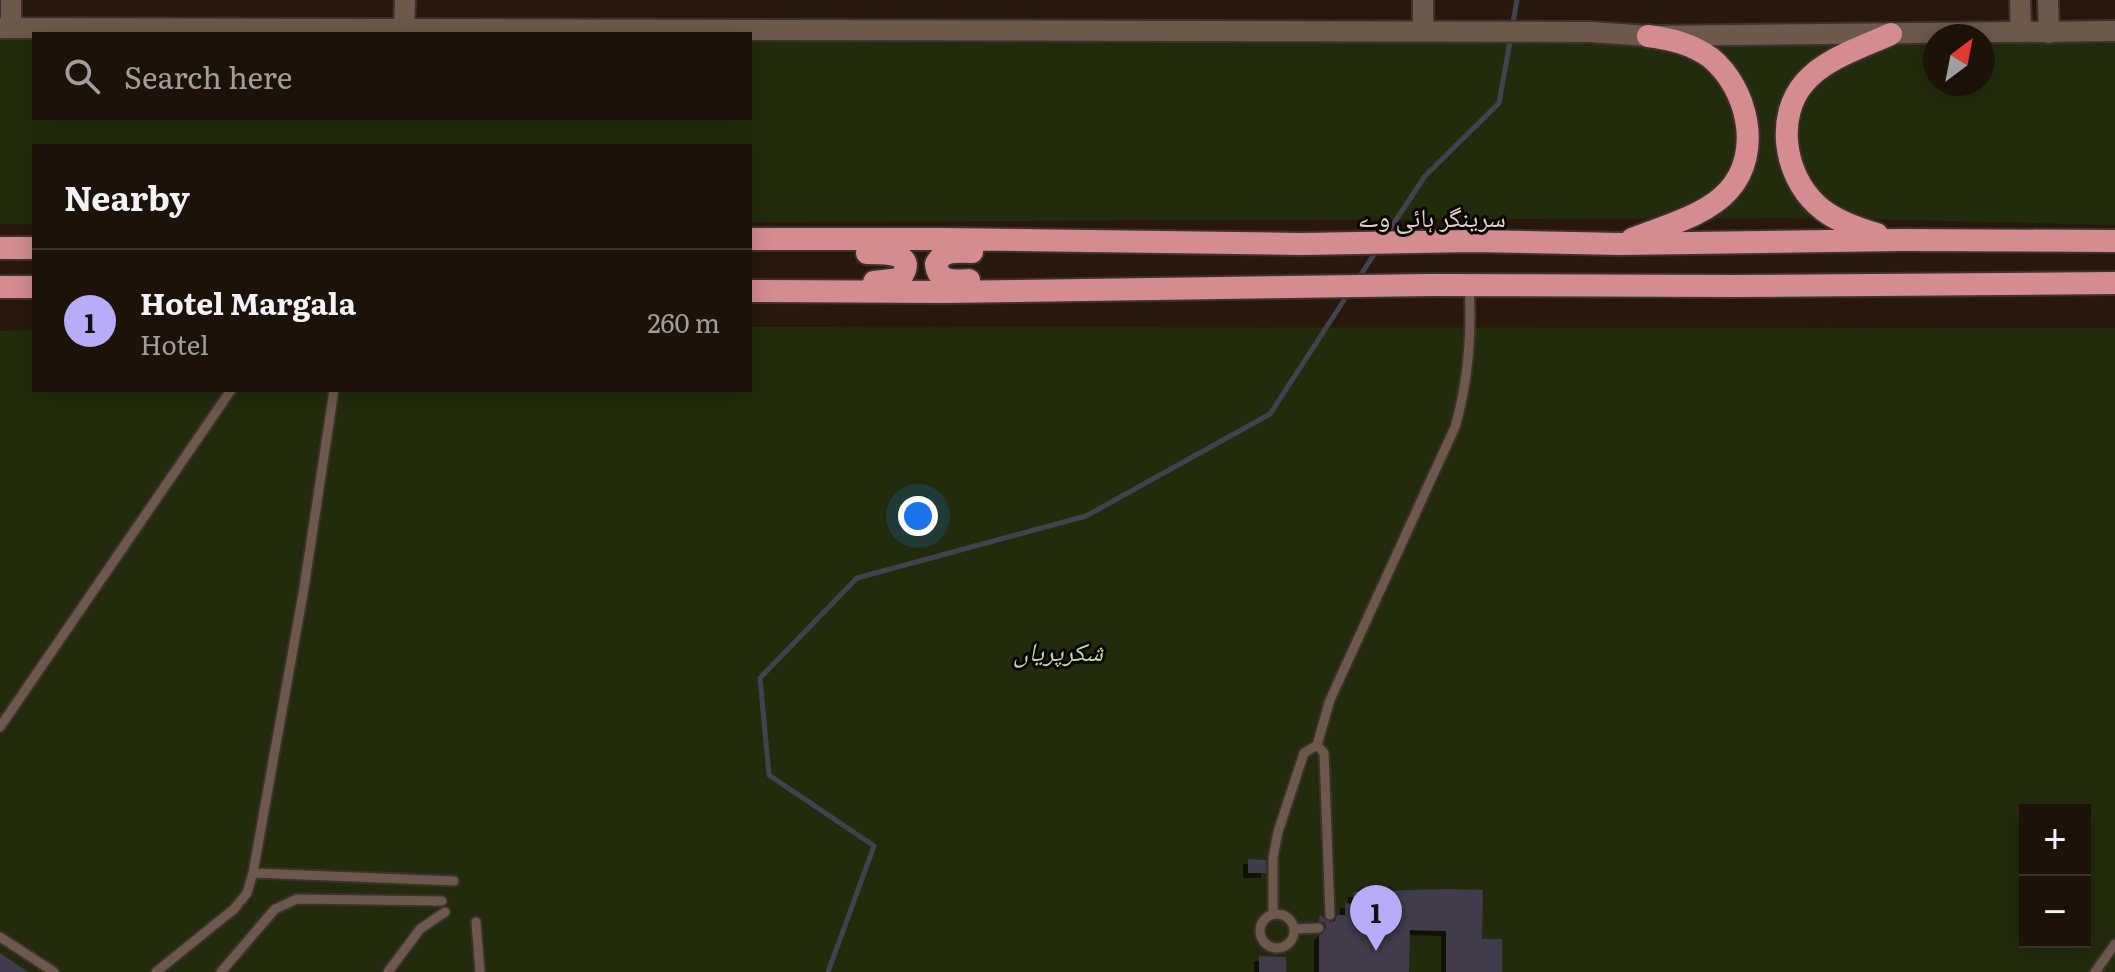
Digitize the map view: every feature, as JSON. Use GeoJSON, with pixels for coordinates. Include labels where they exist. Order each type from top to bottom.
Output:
{"type":"FeatureCollection","features":[{"type":"Feature","properties":{"kind":"highway"},"geometry":{"type":"LineString","coordinates":[[1891,34],[1816,72],[1794,98],[1787,126],[1788,155],[1798,182],[1816,205],[1860,230],[1899,240]]}},
{"type":"Feature","properties":{"kind":"highway"},"geometry":{"type":"LineString","coordinates":[[1620,244],[1706,209],[1737,181],[1745,160],[1748,137],[1746,115],[1739,93],[1726,74],[1710,58],[1691,46],[1648,36]]}},
{"type":"Feature","properties":{"kind":"highway","name":"سرینگر ہائی وے"},"geometry":{"type":"LineString","coordinates":[[752,239],[1302,244],[2115,241]]}},
{"type":"Feature","properties":{"kind":"highway"},"geometry":{"type":"LineString","coordinates":[[1235,243],[1177,253],[948,253],[938,259],[936,269],[941,278],[952,281],[1220,280],[1266,288]]}},
{"type":"Feature","properties":{"kind":"highway"},"geometry":{"type":"LineString","coordinates":[[0,248],[32,248]]}},
{"type":"Feature","properties":{"kind":"highway"},"geometry":{"type":"LineString","coordinates":[[752,253],[893,254],[899,256],[905,265],[904,274],[895,281],[752,280]]}},
{"type":"Feature","properties":{"kind":"highway"},"geometry":{"type":"LineString","coordinates":[[752,291],[2115,283]]}},
{"type":"Feature","properties":{"kind":"highway"},"geometry":{"type":"LineString","coordinates":[[0,287],[32,287]]}},
{"type":"Feature","properties":{"kind":"main road"},"geometry":{"type":"LineString","coordinates":[[11,0],[6,28],[1591,32],[1648,36],[2115,31]]}},
{"type":"Feature","properties":{"kind":"main road"},"geometry":{"type":"LineString","coordinates":[[0,1],[18,0]]}},
{"type":"Feature","properties":{"kind":"main road"},"geometry":{"type":"LineString","coordinates":[[404,31],[405,0]]}},
{"type":"Feature","properties":{"kind":"main road"},"geometry":{"type":"LineString","coordinates":[[1423,0],[1423,32]]}},
{"type":"Feature","properties":{"kind":"main road"},"geometry":{"type":"LineString","coordinates":[[2020,0],[2021,32]]}},
{"type":"Feature","properties":{"kind":"main road"},"geometry":{"type":"LineString","coordinates":[[2048,0],[2049,33]]}},
{"type":"Feature","properties":{"kind":"lane"},"geometry":{"type":"LineString","coordinates":[[1273,914],[1273,858],[1304,753],[1317,745],[1330,700],[1455,427],[1472,334],[1469,285]]}},
{"type":"Feature","properties":{"kind":"lane"},"geometry":{"type":"LineString","coordinates":[[0,727],[230,392]]}},
{"type":"Feature","properties":{"kind":"lane"},"geometry":{"type":"LineString","coordinates":[[156,972],[234,909],[247,893],[304,588],[334,392]]}},
{"type":"Feature","properties":{"kind":"lane"},"geometry":{"type":"LineString","coordinates":[[1317,745],[1324,753],[1330,915]]}},
{"type":"Feature","properties":{"kind":"lane"},"geometry":{"type":"LineString","coordinates":[[253,873],[454,881]]}},
{"type":"Feature","properties":{"kind":"lane"},"geometry":{"type":"LineString","coordinates":[[221,972],[275,909],[286,902],[297,899],[442,901]]}},
{"type":"Feature","properties":{"kind":"lane"},"geometry":{"type":"LineString","coordinates":[[388,972],[420,929],[445,912]]}},
{"type":"Feature","properties":{"kind":"lane"},"geometry":{"type":"LineString","coordinates":[[1273,914],[1286,916],[1294,929],[1291,940],[1283,947],[1272,947],[1260,935],[1265,918],[1273,914]]}},
{"type":"Feature","properties":{"kind":"lane"},"geometry":{"type":"LineString","coordinates":[[476,922],[480,972]]}},
{"type":"Feature","properties":{"kind":"lane"},"geometry":{"type":"LineString","coordinates":[[1294,929],[1319,928]]}},
{"type":"Feature","properties":{"kind":"lane"},"geometry":{"type":"LineString","coordinates":[[0,937],[54,972]]}},
{"type":"Feature","properties":{"kind":"lane"},"geometry":{"type":"LineString","coordinates":[[2095,972],[2115,944]]}},
{"type":"Feature","properties":{"kind":"green space"},"geometry":{"type":"Polygon","coordinates":[[[0,36],[32,36],[32,120],[752,120],[752,39],[1642,43],[1923,41],[1923,96],[1995,96],[1995,41],[2115,40],[2115,225],[1820,218],[752,222],[752,144],[32,144],[32,224],[0,224],[0,36]]]}},
{"type":"Feature","properties":{"kind":"green space","name":"شکرپریاں"},"geometry":{"type":"Polygon","coordinates":[[[752,327],[2115,328],[2115,972],[0,972],[0,331],[32,330],[32,392],[752,392],[752,327]]]}},
{"type":"Feature","properties":{"kind":"building"},"geometry":{"type":"Polygon","coordinates":[[[1248,859],[1266,860],[1266,873],[1248,873],[1248,859]]]}},
{"type":"Feature","properties":{"kind":"building"},"geometry":{"type":"Polygon","coordinates":[[[1483,890],[1482,939],[1502,939],[1502,972],[1446,972],[1446,931],[1410,930],[1409,972],[1319,972],[1319,936],[1326,928],[1325,923],[1319,921],[1320,915],[1330,922],[1335,921],[1337,915],[1345,915],[1345,903],[1353,904],[1353,892],[1483,890]]]}},
{"type":"Feature","properties":{"kind":"building"},"geometry":{"type":"Polygon","coordinates":[[[0,953],[28,972],[0,972],[0,953]]]}},
{"type":"Feature","properties":{"kind":"building"},"geometry":{"type":"Polygon","coordinates":[[[1259,956],[1286,957],[1286,972],[1259,972],[1259,956]]]}},
{"type":"Feature","properties":{"kind":"waterway"},"geometry":{"type":"LineString","coordinates":[[1512,27],[1517,0]]}},
{"type":"Feature","properties":{"kind":"waterway"},"geometry":{"type":"LineString","coordinates":[[1386,235],[1425,176],[1499,103],[1511,36]]}},
{"type":"Feature","properties":{"kind":"waterway"},"geometry":{"type":"LineString","coordinates":[[1358,279],[1377,250]]}},
{"type":"Feature","properties":{"kind":"waterway"},"geometry":{"type":"LineString","coordinates":[[828,972],[874,846],[769,775],[760,678],[857,578],[1086,516],[1270,414],[1348,294]]}},
{"type":"Feature","properties":{"kind":"place","name":"Hotel Margala"},"geometry":{"type":"Point","coordinates":[1376,951]}}]}
